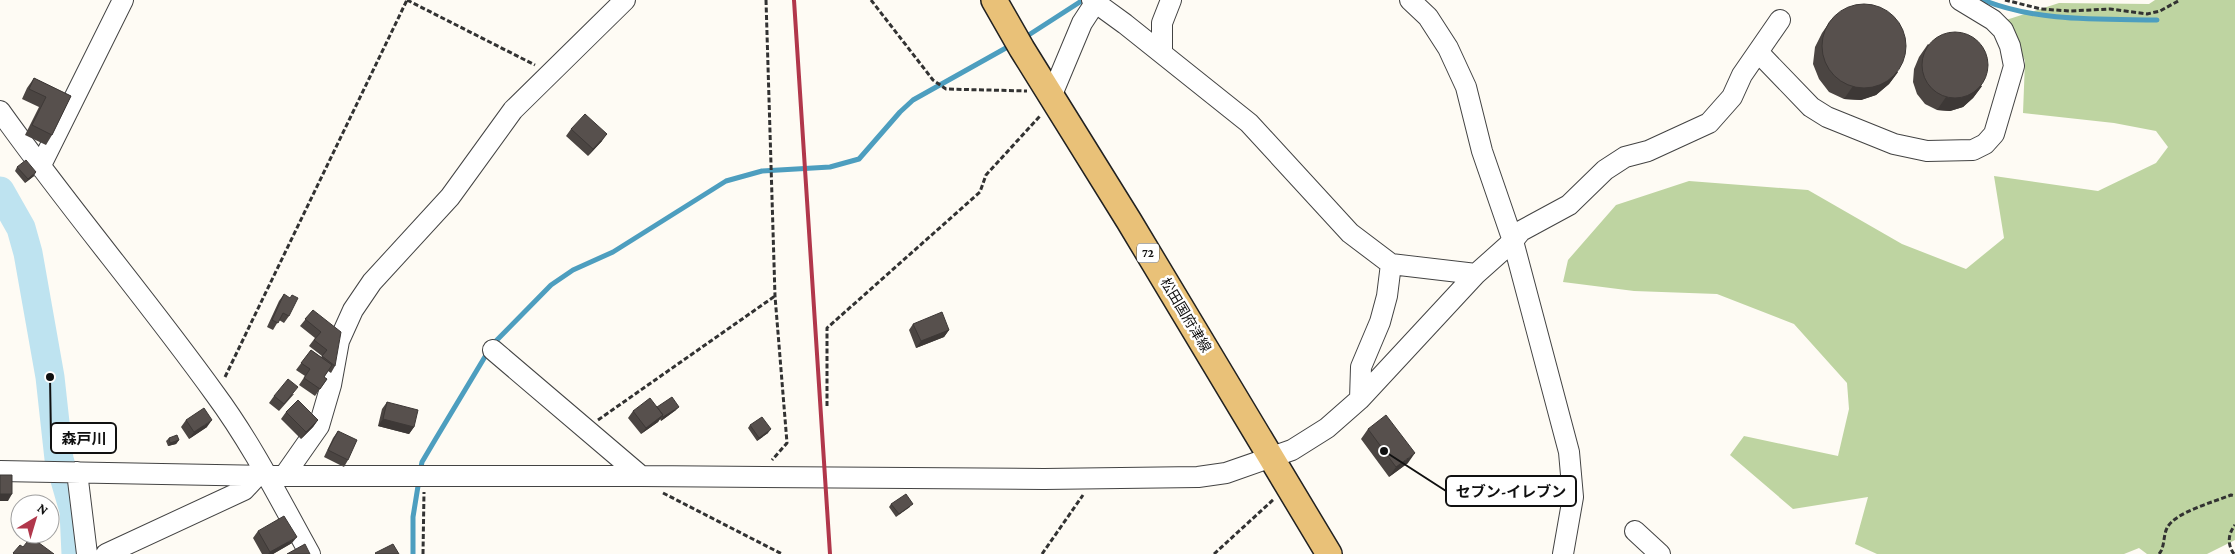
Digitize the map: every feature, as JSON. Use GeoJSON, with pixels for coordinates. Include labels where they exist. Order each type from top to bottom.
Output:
{"type":"FeatureCollection","features":[{"type":"Feature","properties":{"kind":"main road","name":"松田国府津線"},"geometry":{"type":"LineString","coordinates":[[994,0],[1018,43],[1330,554]]}},
{"type":"Feature","properties":{"kind":"street"},"geometry":{"type":"LineString","coordinates":[[40,167],[123,0]]}},
{"type":"Feature","properties":{"kind":"street"},"geometry":{"type":"LineString","coordinates":[[106,554],[270,476],[319,426],[331,385],[339,341],[353,310],[372,282],[450,196],[513,110],[625,0]]}},
{"type":"Feature","properties":{"kind":"street"},"geometry":{"type":"LineString","coordinates":[[1162,53],[1162,22],[1171,0]]}},
{"type":"Feature","properties":{"kind":"street"},"geometry":{"type":"LineString","coordinates":[[1410,0],[1433,25],[1448,48],[1466,88],[1482,150],[1512,241],[1569,452],[1573,498],[1563,554]]}},
{"type":"Feature","properties":{"kind":"street"},"geometry":{"type":"LineString","coordinates":[[1758,52],[1806,102],[1827,117],[1894,144],[1927,151],[1973,150],[1984,144],[1994,134],[2014,66],[2010,46],[2003,30],[1992,20],[1960,0]]}},
{"type":"Feature","properties":{"kind":"street"},"geometry":{"type":"LineString","coordinates":[[1051,97],[1071,47],[1094,1],[1249,123],[1350,233],[1391,264],[1476,274]]}},
{"type":"Feature","properties":{"kind":"street"},"geometry":{"type":"LineString","coordinates":[[0,471],[270,476],[1094,478],[1198,477],[1226,472],[1292,450],[1327,428],[1360,399],[1476,274],[1521,231],[1568,205],[1605,170],[1625,157],[1648,151],[1709,123],[1732,97],[1742,75],[1780,20]]}},
{"type":"Feature","properties":{"kind":"street"},"geometry":{"type":"LineString","coordinates":[[0,111],[40,167],[216,395],[270,476],[310,554]]}},
{"type":"Feature","properties":{"kind":"street"},"geometry":{"type":"LineString","coordinates":[[1360,399],[1361,367],[1380,322],[1387,296],[1391,264]]}},
{"type":"Feature","properties":{"kind":"street"},"geometry":{"type":"LineString","coordinates":[[492,350],[641,476]]}},
{"type":"Feature","properties":{"kind":"street"},"geometry":{"type":"LineString","coordinates":[[77,472],[87,554]]}},
{"type":"Feature","properties":{"kind":"street"},"geometry":{"type":"LineString","coordinates":[[1635,531],[1660,554]]}},
{"type":"Feature","properties":{"kind":"path"},"geometry":{"type":"LineString","coordinates":[[216,395],[407,0],[550,73]]}},
{"type":"Feature","properties":{"kind":"path"},"geometry":{"type":"LineString","coordinates":[[766,0],[775,296],[787,443],[775,459],[770,462]]}},
{"type":"Feature","properties":{"kind":"path"},"geometry":{"type":"LineString","coordinates":[[872,0],[933,80],[946,89],[1051,97]]}},
{"type":"Feature","properties":{"kind":"path"},"geometry":{"type":"LineString","coordinates":[[2005,0],[2041,9],[2070,11],[2110,9],[2147,14],[2160,11],[2180,0]]}},
{"type":"Feature","properties":{"kind":"path"},"geometry":{"type":"LineString","coordinates":[[827,406],[827,328],[980,192],[986,175],[1051,97]]}},
{"type":"Feature","properties":{"kind":"path"},"geometry":{"type":"LineString","coordinates":[[585,428],[775,296]]}},
{"type":"Feature","properties":{"kind":"path"},"geometry":{"type":"LineString","coordinates":[[418,476],[423,554]]}},
{"type":"Feature","properties":{"kind":"path"},"geometry":{"type":"LineString","coordinates":[[641,476],[665,495],[780,554]]}},
{"type":"Feature","properties":{"kind":"path"},"geometry":{"type":"LineString","coordinates":[[1042,554],[1094,478]]}},
{"type":"Feature","properties":{"kind":"path"},"geometry":{"type":"LineString","coordinates":[[1214,554],[1289,486]]}},
{"type":"Feature","properties":{"kind":"path"},"geometry":{"type":"LineString","coordinates":[[2159,554],[2167,527],[2175,518],[2231,495],[2235,496]]}},
{"type":"Feature","properties":{"kind":"path"},"geometry":{"type":"LineString","coordinates":[[2234,554],[2229,543],[2230,531],[2235,525]]}},
{"type":"Feature","properties":{"kind":"green space"},"geometry":{"type":"Polygon","coordinates":[[[2155,0],[2235,0],[2235,540],[2207,554],[2147,554],[2139,548],[2124,554],[1877,554],[1855,544],[1868,497],[1793,509],[1730,455],[1744,436],[1838,456],[1849,409],[1847,383],[1794,324],[1717,294],[1634,291],[1563,282],[1568,260],[1616,205],[1689,181],[1808,190],[1902,244],[1966,269],[2004,238],[1994,176],[2098,191],[2156,163],[2168,147],[2156,131],[2114,123],[2023,113],[2025,61],[2006,20],[2059,3],[2149,4],[2155,0]]]}},
{"type":"Feature","properties":{"kind":"building"},"geometry":{"type":"Polygon","coordinates":[[[1864,4],[1887,11],[1899,23],[1906,46],[1899,69],[1887,81],[1864,88],[1841,81],[1829,69],[1822,46],[1829,23],[1841,11],[1864,4]]]}},
{"type":"Feature","properties":{"kind":"building"},"geometry":{"type":"Polygon","coordinates":[[[1948,32],[1962,32],[1974,37],[1983,46],[1988,58],[1986,78],[1979,89],[1962,98],[1948,98],[1936,93],[1927,84],[1922,72],[1922,58],[1927,46],[1936,37],[1948,32]]]}},
{"type":"Feature","properties":{"kind":"building"},"geometry":{"type":"Polygon","coordinates":[[[34,78],[71,96],[52,135],[32,125],[46,97],[29,89],[34,78]]]}},
{"type":"Feature","properties":{"kind":"building"},"geometry":{"type":"Polygon","coordinates":[[[585,114],[607,134],[593,149],[571,129],[585,114]]]}},
{"type":"Feature","properties":{"kind":"building"},"geometry":{"type":"Polygon","coordinates":[[[26,160],[36,172],[28,179],[17,167],[26,160]]]}},
{"type":"Feature","properties":{"kind":"building"},"geometry":{"type":"Polygon","coordinates":[[[284,294],[290,298],[292,295],[298,298],[289,316],[283,313],[278,323],[272,320],[284,294]]]}},
{"type":"Feature","properties":{"kind":"building"},"geometry":{"type":"Polygon","coordinates":[[[313,310],[341,332],[335,366],[322,356],[327,350],[314,340],[321,332],[305,319],[313,310]]]}},
{"type":"Feature","properties":{"kind":"building"},"geometry":{"type":"Polygon","coordinates":[[[942,312],[949,330],[921,341],[913,324],[942,312]]]}},
{"type":"Feature","properties":{"kind":"building"},"geometry":{"type":"Polygon","coordinates":[[[311,350],[332,365],[324,377],[327,379],[320,389],[304,378],[310,369],[301,363],[311,350]]]}},
{"type":"Feature","properties":{"kind":"building"},"geometry":{"type":"Polygon","coordinates":[[[288,379],[298,387],[284,404],[274,396],[288,379]]]}},
{"type":"Feature","properties":{"kind":"building"},"geometry":{"type":"Polygon","coordinates":[[[672,397],[679,407],[663,417],[657,407],[672,397]]]}},
{"type":"Feature","properties":{"kind":"building"},"geometry":{"type":"Polygon","coordinates":[[[650,398],[663,415],[646,428],[633,411],[650,398]]]}},
{"type":"Feature","properties":{"kind":"building"},"geometry":{"type":"Polygon","coordinates":[[[298,400],[318,420],[306,432],[286,412],[298,400]]]}},
{"type":"Feature","properties":{"kind":"building"},"geometry":{"type":"Polygon","coordinates":[[[387,402],[418,410],[414,427],[383,419],[387,402]]]}},
{"type":"Feature","properties":{"kind":"building"},"geometry":{"type":"Polygon","coordinates":[[[204,408],[212,420],[194,432],[186,420],[204,408]]]}},
{"type":"Feature","properties":{"kind":"building"},"geometry":{"type":"Polygon","coordinates":[[[1386,415],[1415,453],[1396,467],[1368,429],[1386,415]]]}},
{"type":"Feature","properties":{"kind":"building"},"geometry":{"type":"Polygon","coordinates":[[[762,417],[771,429],[759,438],[750,425],[762,417]]]}},
{"type":"Feature","properties":{"kind":"building"},"geometry":{"type":"Polygon","coordinates":[[[338,431],[357,440],[348,460],[328,450],[338,431]]]}},
{"type":"Feature","properties":{"kind":"building"},"geometry":{"type":"Polygon","coordinates":[[[177,435],[179,440],[170,443],[169,438],[177,435]]]}},
{"type":"Feature","properties":{"kind":"building"},"geometry":{"type":"Polygon","coordinates":[[[0,475],[12,475],[12,494],[0,494],[0,475]]]}},
{"type":"Feature","properties":{"kind":"building"},"geometry":{"type":"Polygon","coordinates":[[[906,494],[913,504],[899,514],[891,504],[906,494]]]}},
{"type":"Feature","properties":{"kind":"building"},"geometry":{"type":"Polygon","coordinates":[[[284,516],[297,537],[270,552],[258,531],[284,516]]]}},
{"type":"Feature","properties":{"kind":"building"},"geometry":{"type":"Polygon","coordinates":[[[25,544],[40,544],[54,554],[13,553],[20,545],[23,547],[25,544]]]}},
{"type":"Feature","properties":{"kind":"building"},"geometry":{"type":"Polygon","coordinates":[[[305,544],[310,554],[287,554],[305,544]]]}},
{"type":"Feature","properties":{"kind":"building"},"geometry":{"type":"Polygon","coordinates":[[[393,544],[399,554],[375,553],[393,544]]]}},
{"type":"Feature","properties":{"kind":"waterway"},"geometry":{"type":"LineString","coordinates":[[1024,38],[1083,0]]}},
{"type":"Feature","properties":{"kind":"waterway"},"geometry":{"type":"LineString","coordinates":[[1983,0],[2004,7],[2046,16],[2157,20]]}},
{"type":"Feature","properties":{"kind":"waterway"},"geometry":{"type":"LineString","coordinates":[[420,472],[422,462],[492,345],[551,285],[573,270],[613,252],[726,181],[762,171],[830,167],[859,159],[913,100],[1013,44]]}},
{"type":"Feature","properties":{"kind":"waterway"},"geometry":{"type":"LineString","coordinates":[[0,191],[21,228],[28,253],[50,377],[59,459],[74,511],[76,554]]}},
{"type":"Feature","properties":{"kind":"waterway"},"geometry":{"type":"LineString","coordinates":[[413,554],[413,517],[419,480]]}},
{"type":"Feature","properties":{"kind":"railway"},"geometry":{"type":"LineString","coordinates":[[794,0],[830,554]]}},
{"type":"Feature","properties":{"kind":"place","name":"森戸川"},"geometry":{"type":"Point","coordinates":[50,377]}},
{"type":"Feature","properties":{"kind":"place","name":"セブン-イレブン"},"geometry":{"type":"Point","coordinates":[1384,451]}}]}
